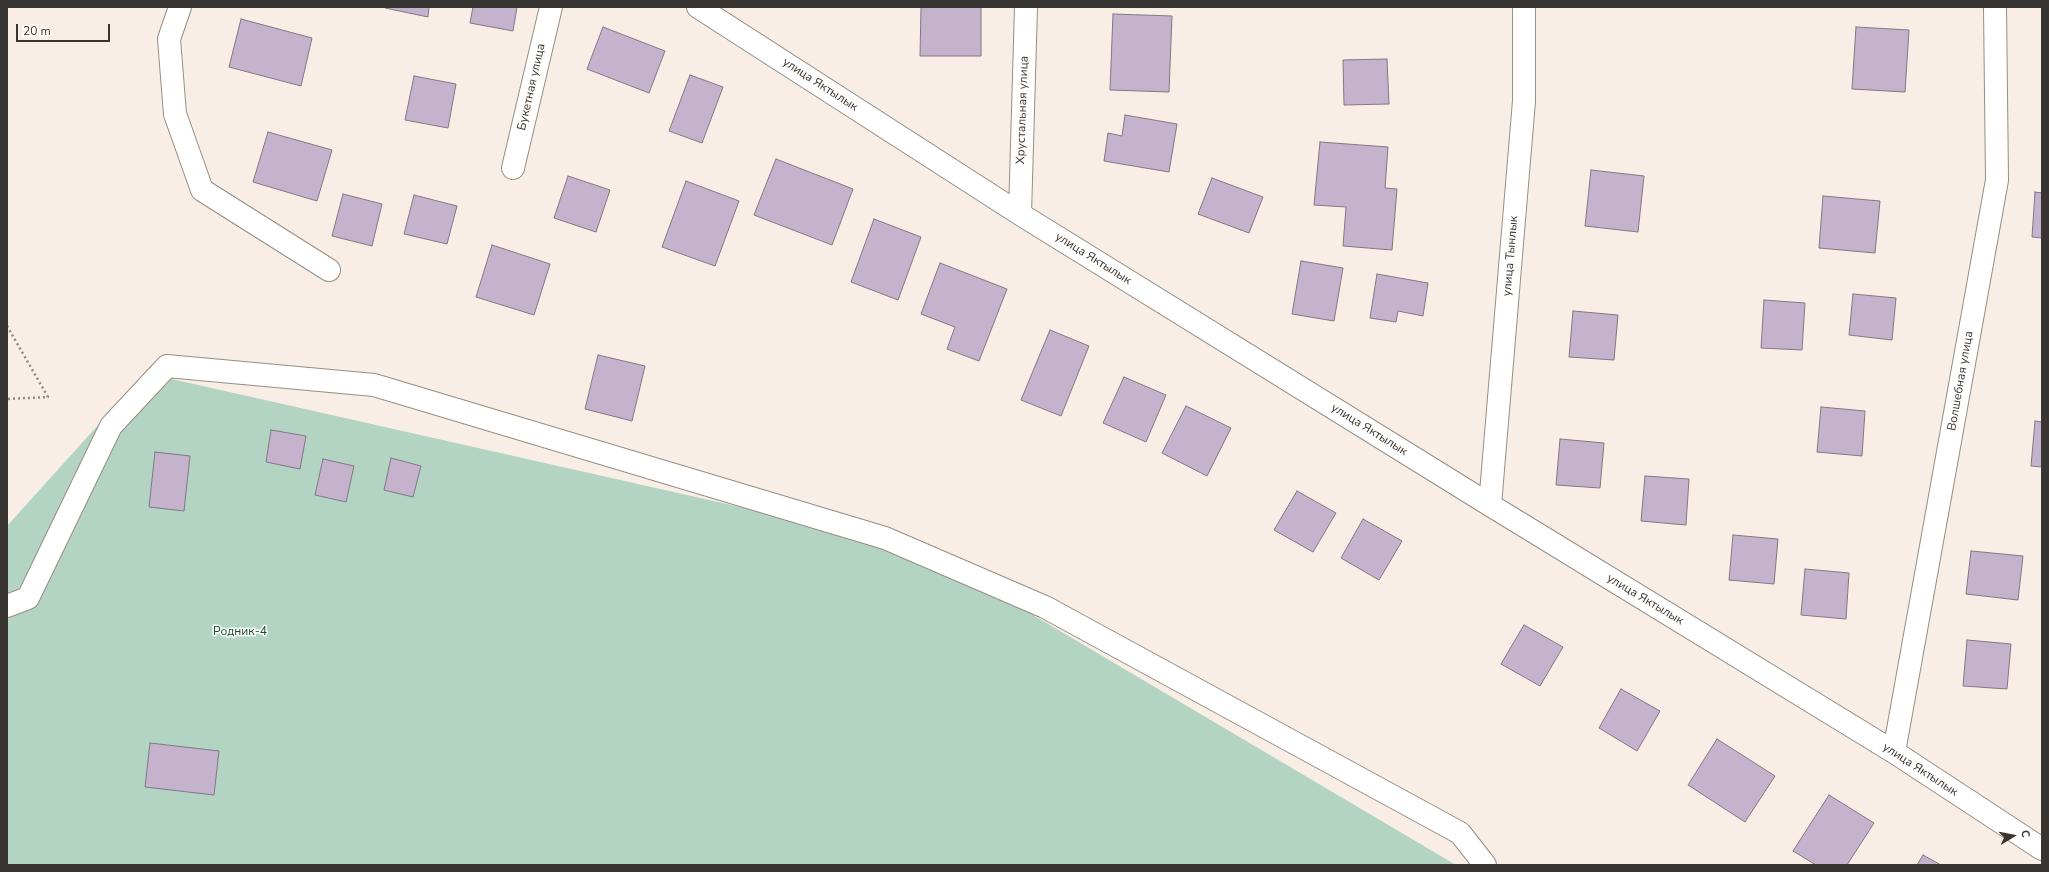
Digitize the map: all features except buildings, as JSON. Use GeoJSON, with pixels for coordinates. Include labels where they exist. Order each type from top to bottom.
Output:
{"type":"FeatureCollection","features":[{"type":"Feature","properties":{"kind":"street"},"geometry":{"type":"LineString","coordinates":[[180,7],[169,39],[175,114],[202,190],[329,270]]}},
{"type":"Feature","properties":{"kind":"street","name":"Букетная улица"},"geometry":{"type":"LineString","coordinates":[[513,168],[551,7]]}},
{"type":"Feature","properties":{"kind":"street","name":"улица Яктылык"},"geometry":{"type":"LineString","coordinates":[[698,7],[1020,214],[1490,505],[1894,752],[2042,849]]}},
{"type":"Feature","properties":{"kind":"street","name":"Хрустальная улица"},"geometry":{"type":"LineString","coordinates":[[1020,214],[1026,7]]}},
{"type":"Feature","properties":{"kind":"street","name":"улица Тынлык"},"geometry":{"type":"LineString","coordinates":[[1490,505],[1524,101],[1524,7]]}},
{"type":"Feature","properties":{"kind":"street","name":"Волшебная улица"},"geometry":{"type":"LineString","coordinates":[[1894,752],[1997,180],[1995,7]]}},
{"type":"Feature","properties":{"kind":"street"},"geometry":{"type":"LineString","coordinates":[[7,606],[28,598],[111,426],[167,366],[374,385],[885,538],[900,544],[1045,607],[1460,833],[1485,865]]}},
{"type":"Feature","properties":{"kind":"path"},"geometry":{"type":"LineString","coordinates":[[7,326],[48,397],[7,400]]}},
{"type":"Feature","properties":{"kind":"green space","name":"Родник-4"},"geometry":{"type":"Polygon","coordinates":[[[145,373],[918,547],[1456,865],[7,865],[7,526],[145,373]]]}}]}
